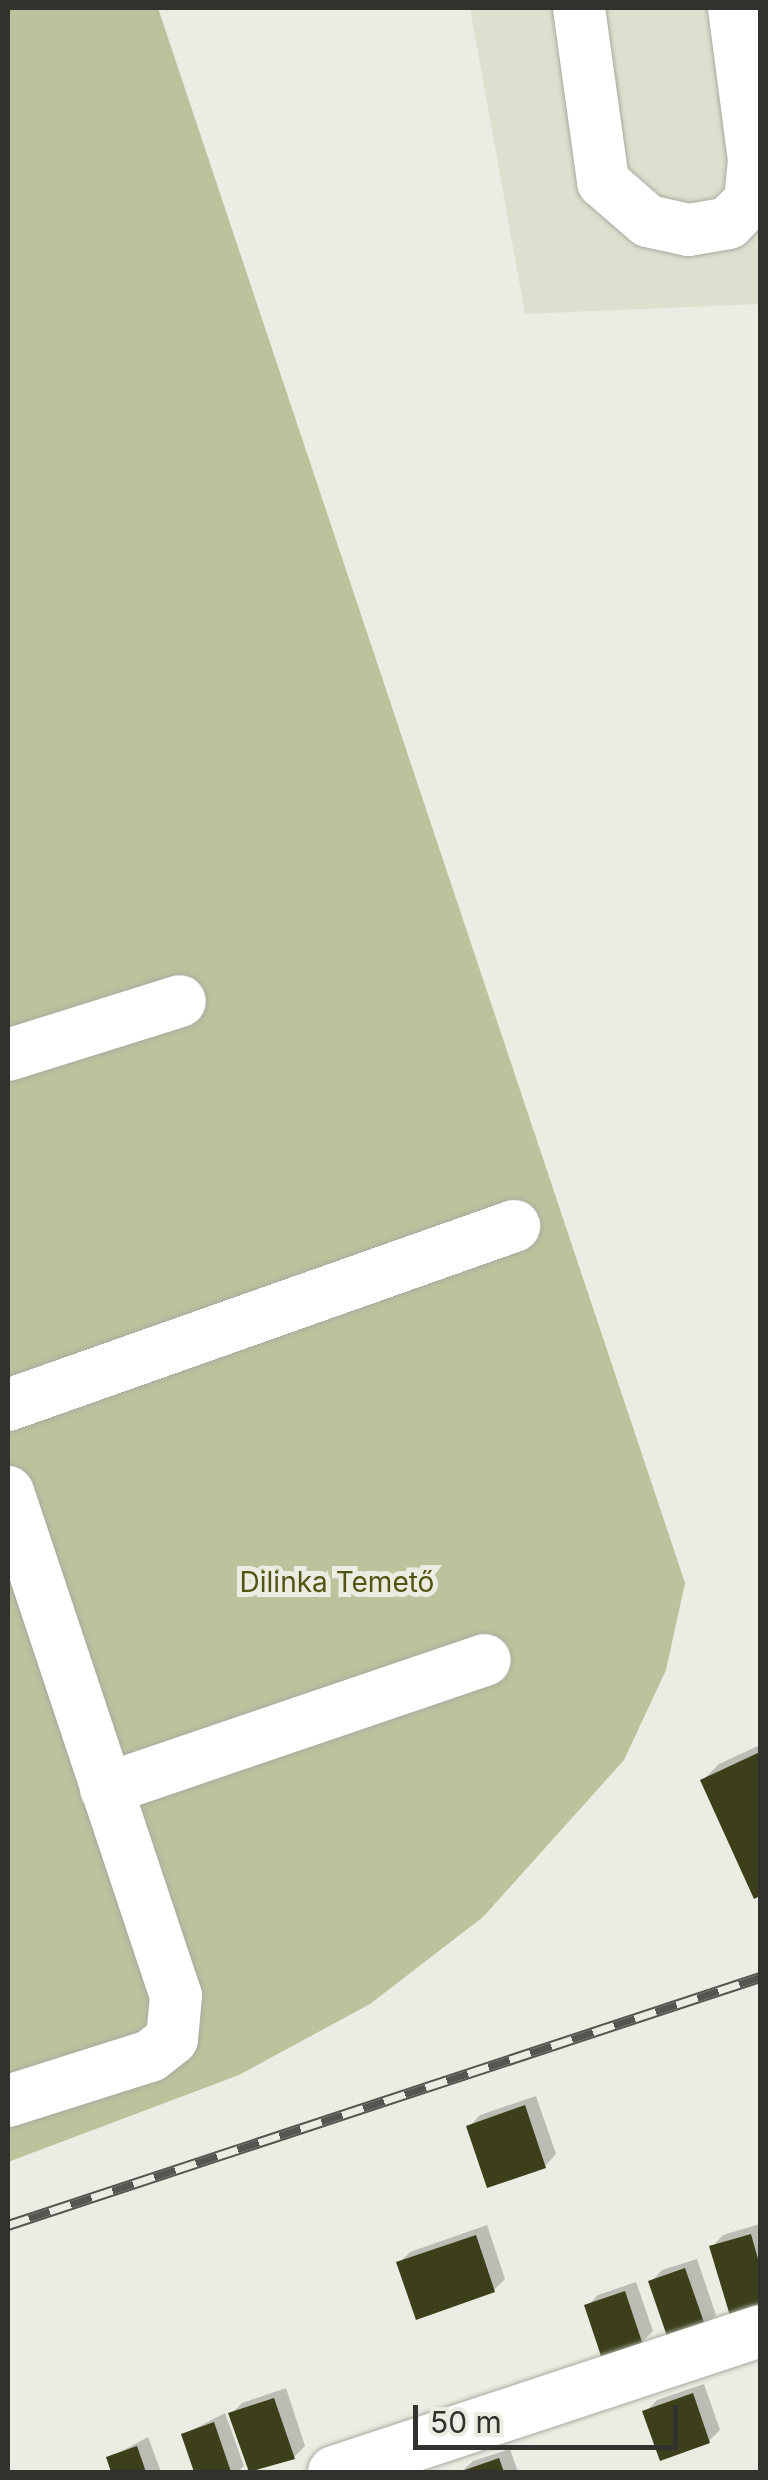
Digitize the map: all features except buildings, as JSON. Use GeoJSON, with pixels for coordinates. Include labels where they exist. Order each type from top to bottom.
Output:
{"type":"FeatureCollection","features":[{"type":"Feature","properties":{"kind":"street"},"geometry":{"type":"LineString","coordinates":[[579,8],[603,182],[648,221],[690,230],[728,223],[750,201],[754,160],[734,8]]}},
{"type":"Feature","properties":{"kind":"street"},"geometry":{"type":"LineString","coordinates":[[8,1055],[180,1001]]}},
{"type":"Feature","properties":{"kind":"street"},"geometry":{"type":"LineString","coordinates":[[8,1404],[514,1226]]}},
{"type":"Feature","properties":{"kind":"street"},"geometry":{"type":"LineString","coordinates":[[8,1492],[176,1996],[172,2039],[150,2056],[8,2100]]}},
{"type":"Feature","properties":{"kind":"street"},"geometry":{"type":"LineString","coordinates":[[106,1789],[485,1660]]}},
{"type":"Feature","properties":{"kind":"street"},"geometry":{"type":"LineString","coordinates":[[334,2472],[760,2331]]}},
{"type":"Feature","properties":{"kind":"shaded area"},"geometry":{"type":"Polygon","coordinates":[[[470,8],[760,8],[760,304],[525,314],[470,8]]]}},
{"type":"Feature","properties":{"kind":"green space","name":"Dilinka Temető"},"geometry":{"type":"Polygon","coordinates":[[[8,8],[158,8],[685,1583],[666,1670],[624,1760],[483,1917],[370,2004],[239,2075],[8,2162],[8,8]]]}},
{"type":"Feature","properties":{"kind":"railway"},"geometry":{"type":"LineString","coordinates":[[8,2225],[760,1977]]}}]}
